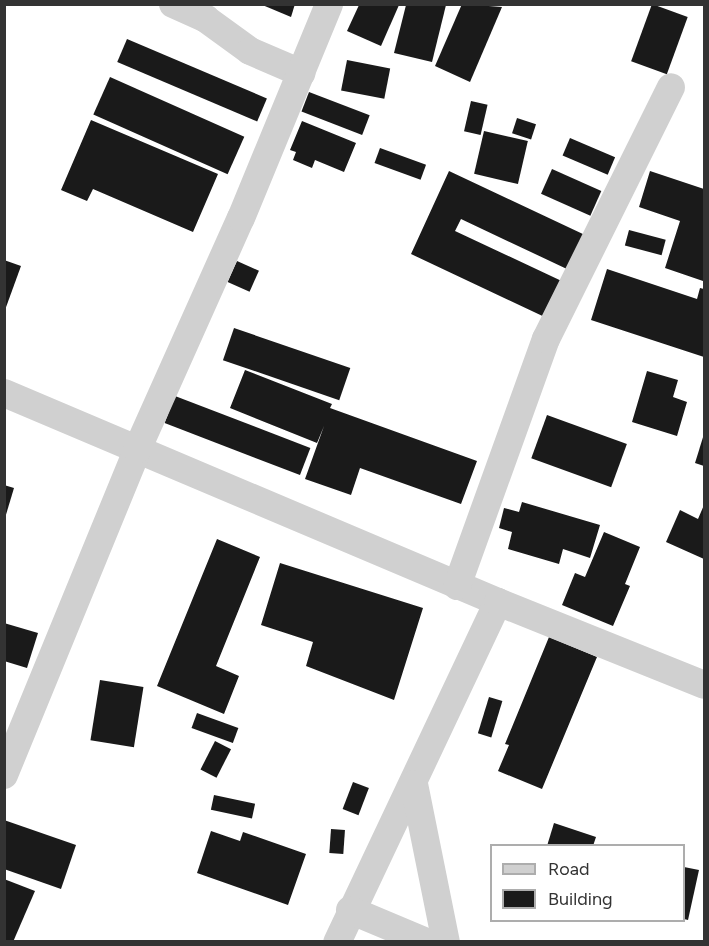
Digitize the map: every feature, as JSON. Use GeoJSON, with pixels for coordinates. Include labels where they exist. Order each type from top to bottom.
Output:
{"type":"FeatureCollection","features":[{"type":"Feature","properties":{"kind":"street"},"geometry":{"type":"LineString","coordinates":[[173,4],[206,19],[250,51],[301,73]]}},
{"type":"Feature","properties":{"kind":"street"},"geometry":{"type":"LineString","coordinates":[[4,775],[136,450],[242,218],[329,4]]}},
{"type":"Feature","properties":{"kind":"street"},"geometry":{"type":"LineString","coordinates":[[457,586],[546,339],[670,87]]}},
{"type":"Feature","properties":{"kind":"street"},"geometry":{"type":"LineString","coordinates":[[4,393],[457,586],[705,685]]}},
{"type":"Feature","properties":{"kind":"street"},"geometry":{"type":"LineString","coordinates":[[337,942],[350,910],[414,783],[498,602]]}},
{"type":"Feature","properties":{"kind":"street"},"geometry":{"type":"LineString","coordinates":[[414,783],[446,942]]}},
{"type":"Feature","properties":{"kind":"street"},"geometry":{"type":"LineString","coordinates":[[350,910],[426,942]]}},
{"type":"Feature","properties":{"kind":"building"},"geometry":{"type":"Polygon","coordinates":[[[260,4],[295,4],[291,17],[260,4]]]}},
{"type":"Feature","properties":{"kind":"building"},"geometry":{"type":"Polygon","coordinates":[[[462,4],[502,7],[470,82],[435,66],[462,4]]]}},
{"type":"Feature","properties":{"kind":"building"},"geometry":{"type":"Polygon","coordinates":[[[652,4],[688,17],[667,74],[631,61],[652,4]]]}},
{"type":"Feature","properties":{"kind":"building"},"geometry":{"type":"Polygon","coordinates":[[[359,5],[399,5],[381,46],[347,31],[359,5]]]}},
{"type":"Feature","properties":{"kind":"building"},"geometry":{"type":"Polygon","coordinates":[[[406,5],[446,5],[432,62],[394,53],[406,5]]]}},
{"type":"Feature","properties":{"kind":"building"},"geometry":{"type":"Polygon","coordinates":[[[127,39],[267,98],[257,121],[117,62],[127,39]]]}},
{"type":"Feature","properties":{"kind":"building"},"geometry":{"type":"Polygon","coordinates":[[[347,60],[390,68],[384,99],[341,90],[347,60]]]}},
{"type":"Feature","properties":{"kind":"building"},"geometry":{"type":"Polygon","coordinates":[[[110,77],[244,137],[228,174],[93,114],[110,77]]]}},
{"type":"Feature","properties":{"kind":"building"},"geometry":{"type":"Polygon","coordinates":[[[309,92],[370,115],[362,135],[301,112],[309,92]]]}},
{"type":"Feature","properties":{"kind":"building"},"geometry":{"type":"Polygon","coordinates":[[[471,101],[488,105],[481,135],[464,131],[471,101]]]}},
{"type":"Feature","properties":{"kind":"building"},"geometry":{"type":"Polygon","coordinates":[[[517,118],[536,124],[531,139],[512,133],[517,118]]]}},
{"type":"Feature","properties":{"kind":"building"},"geometry":{"type":"Polygon","coordinates":[[[91,120],[218,174],[193,232],[93,189],[87,201],[61,190],[91,120]]]}},
{"type":"Feature","properties":{"kind":"building"},"geometry":{"type":"Polygon","coordinates":[[[302,121],[356,143],[344,172],[315,160],[312,168],[293,160],[296,152],[290,150],[302,121]]]}},
{"type":"Feature","properties":{"kind":"building"},"geometry":{"type":"Polygon","coordinates":[[[484,131],[528,141],[518,184],[474,174],[484,131]]]}},
{"type":"Feature","properties":{"kind":"building"},"geometry":{"type":"Polygon","coordinates":[[[570,138],[615,157],[608,175],[563,155],[570,138]]]}},
{"type":"Feature","properties":{"kind":"building"},"geometry":{"type":"Polygon","coordinates":[[[380,148],[426,165],[421,180],[375,163],[380,148]]]}},
{"type":"Feature","properties":{"kind":"building"},"geometry":{"type":"Polygon","coordinates":[[[552,169],[601,191],[590,216],[541,194],[552,169]]]}},
{"type":"Feature","properties":{"kind":"building"},"geometry":{"type":"Polygon","coordinates":[[[449,171],[585,235],[569,270],[461,219],[455,231],[568,284],[551,320],[411,254],[449,171]]]}},
{"type":"Feature","properties":{"kind":"building"},"geometry":{"type":"Polygon","coordinates":[[[650,171],[704,189],[703,281],[665,268],[680,221],[639,207],[650,171]]]}},
{"type":"Feature","properties":{"kind":"building"},"geometry":{"type":"Polygon","coordinates":[[[629,230],[666,240],[662,255],[625,245],[629,230]]]}},
{"type":"Feature","properties":{"kind":"building"},"geometry":{"type":"Polygon","coordinates":[[[4,260],[21,266],[5,310],[4,310],[4,260]]]}},
{"type":"Feature","properties":{"kind":"building"},"geometry":{"type":"Polygon","coordinates":[[[237,261],[259,271],[250,292],[228,282],[237,261]]]}},
{"type":"Feature","properties":{"kind":"building"},"geometry":{"type":"Polygon","coordinates":[[[607,269],[697,299],[700,288],[704,289],[704,357],[591,320],[607,269]]]}},
{"type":"Feature","properties":{"kind":"building"},"geometry":{"type":"Polygon","coordinates":[[[234,328],[350,368],[339,400],[223,360],[234,328]]]}},
{"type":"Feature","properties":{"kind":"building"},"geometry":{"type":"Polygon","coordinates":[[[245,370],[332,404],[330,408],[477,461],[461,504],[360,468],[351,495],[305,479],[324,426],[317,443],[230,408],[245,370]]]}},
{"type":"Feature","properties":{"kind":"building"},"geometry":{"type":"Polygon","coordinates":[[[647,371],[678,380],[673,397],[687,402],[677,436],[632,422],[647,371]]]}},
{"type":"Feature","properties":{"kind":"building"},"geometry":{"type":"Polygon","coordinates":[[[175,396],[310,448],[300,475],[165,423],[175,396]]]}},
{"type":"Feature","properties":{"kind":"building"},"geometry":{"type":"Polygon","coordinates":[[[547,415],[627,444],[611,487],[531,458],[547,415]]]}},
{"type":"Feature","properties":{"kind":"building"},"geometry":{"type":"Polygon","coordinates":[[[704,434],[704,466],[695,463],[704,434]]]}},
{"type":"Feature","properties":{"kind":"building"},"geometry":{"type":"Polygon","coordinates":[[[4,485],[14,488],[5,518],[4,517],[4,485]]]}},
{"type":"Feature","properties":{"kind":"building"},"geometry":{"type":"Polygon","coordinates":[[[522,502],[600,525],[590,558],[563,549],[559,564],[508,549],[512,532],[499,528],[504,508],[519,512],[522,502]]]}},
{"type":"Feature","properties":{"kind":"building"},"geometry":{"type":"Polygon","coordinates":[[[704,505],[704,559],[666,542],[680,510],[698,519],[704,505]]]}},
{"type":"Feature","properties":{"kind":"building"},"geometry":{"type":"Polygon","coordinates":[[[604,532],[640,547],[625,584],[630,586],[613,626],[562,605],[575,573],[585,577],[604,532]]]}},
{"type":"Feature","properties":{"kind":"building"},"geometry":{"type":"Polygon","coordinates":[[[217,539],[260,557],[216,666],[239,676],[224,714],[157,686],[217,539]]]}},
{"type":"Feature","properties":{"kind":"building"},"geometry":{"type":"Polygon","coordinates":[[[280,563],[423,608],[394,700],[306,666],[313,642],[261,625],[280,563]]]}},
{"type":"Feature","properties":{"kind":"building"},"geometry":{"type":"Polygon","coordinates":[[[4,623],[38,633],[27,668],[4,661],[4,623]]]}},
{"type":"Feature","properties":{"kind":"building"},"geometry":{"type":"Polygon","coordinates":[[[549,637],[597,657],[542,789],[498,771],[509,745],[505,744],[549,637]]]}},
{"type":"Feature","properties":{"kind":"building"},"geometry":{"type":"Polygon","coordinates":[[[100,680],[143,687],[134,747],[90,740],[100,680]]]}},
{"type":"Feature","properties":{"kind":"building"},"geometry":{"type":"Polygon","coordinates":[[[489,697],[502,701],[491,737],[478,733],[489,697]]]}},
{"type":"Feature","properties":{"kind":"building"},"geometry":{"type":"Polygon","coordinates":[[[197,713],[238,728],[233,743],[192,728],[197,713]]]}},
{"type":"Feature","properties":{"kind":"building"},"geometry":{"type":"Polygon","coordinates":[[[215,741],[231,749],[217,778],[200,770],[215,741]]]}},
{"type":"Feature","properties":{"kind":"building"},"geometry":{"type":"Polygon","coordinates":[[[353,782],[369,788],[358,815],[343,809],[353,782]]]}},
{"type":"Feature","properties":{"kind":"building"},"geometry":{"type":"Polygon","coordinates":[[[214,795],[255,804],[252,818],[211,810],[214,795]]]}},
{"type":"Feature","properties":{"kind":"building"},"geometry":{"type":"Polygon","coordinates":[[[4,820],[76,845],[61,889],[4,869],[4,820]]]}},
{"type":"Feature","properties":{"kind":"building"},"geometry":{"type":"Polygon","coordinates":[[[554,823],[596,837],[594,844],[548,844],[554,823]]]}},
{"type":"Feature","properties":{"kind":"building"},"geometry":{"type":"Polygon","coordinates":[[[331,829],[345,830],[343,854],[329,853],[331,829]]]}},
{"type":"Feature","properties":{"kind":"building"},"geometry":{"type":"Polygon","coordinates":[[[211,831],[240,841],[243,832],[306,854],[288,905],[197,873],[211,831]]]}},
{"type":"Feature","properties":{"kind":"building"},"geometry":{"type":"Polygon","coordinates":[[[685,867],[699,870],[688,920],[685,919],[685,867]]]}},
{"type":"Feature","properties":{"kind":"building"},"geometry":{"type":"Polygon","coordinates":[[[4,879],[35,891],[13,942],[4,942],[4,879]]]}}]}
